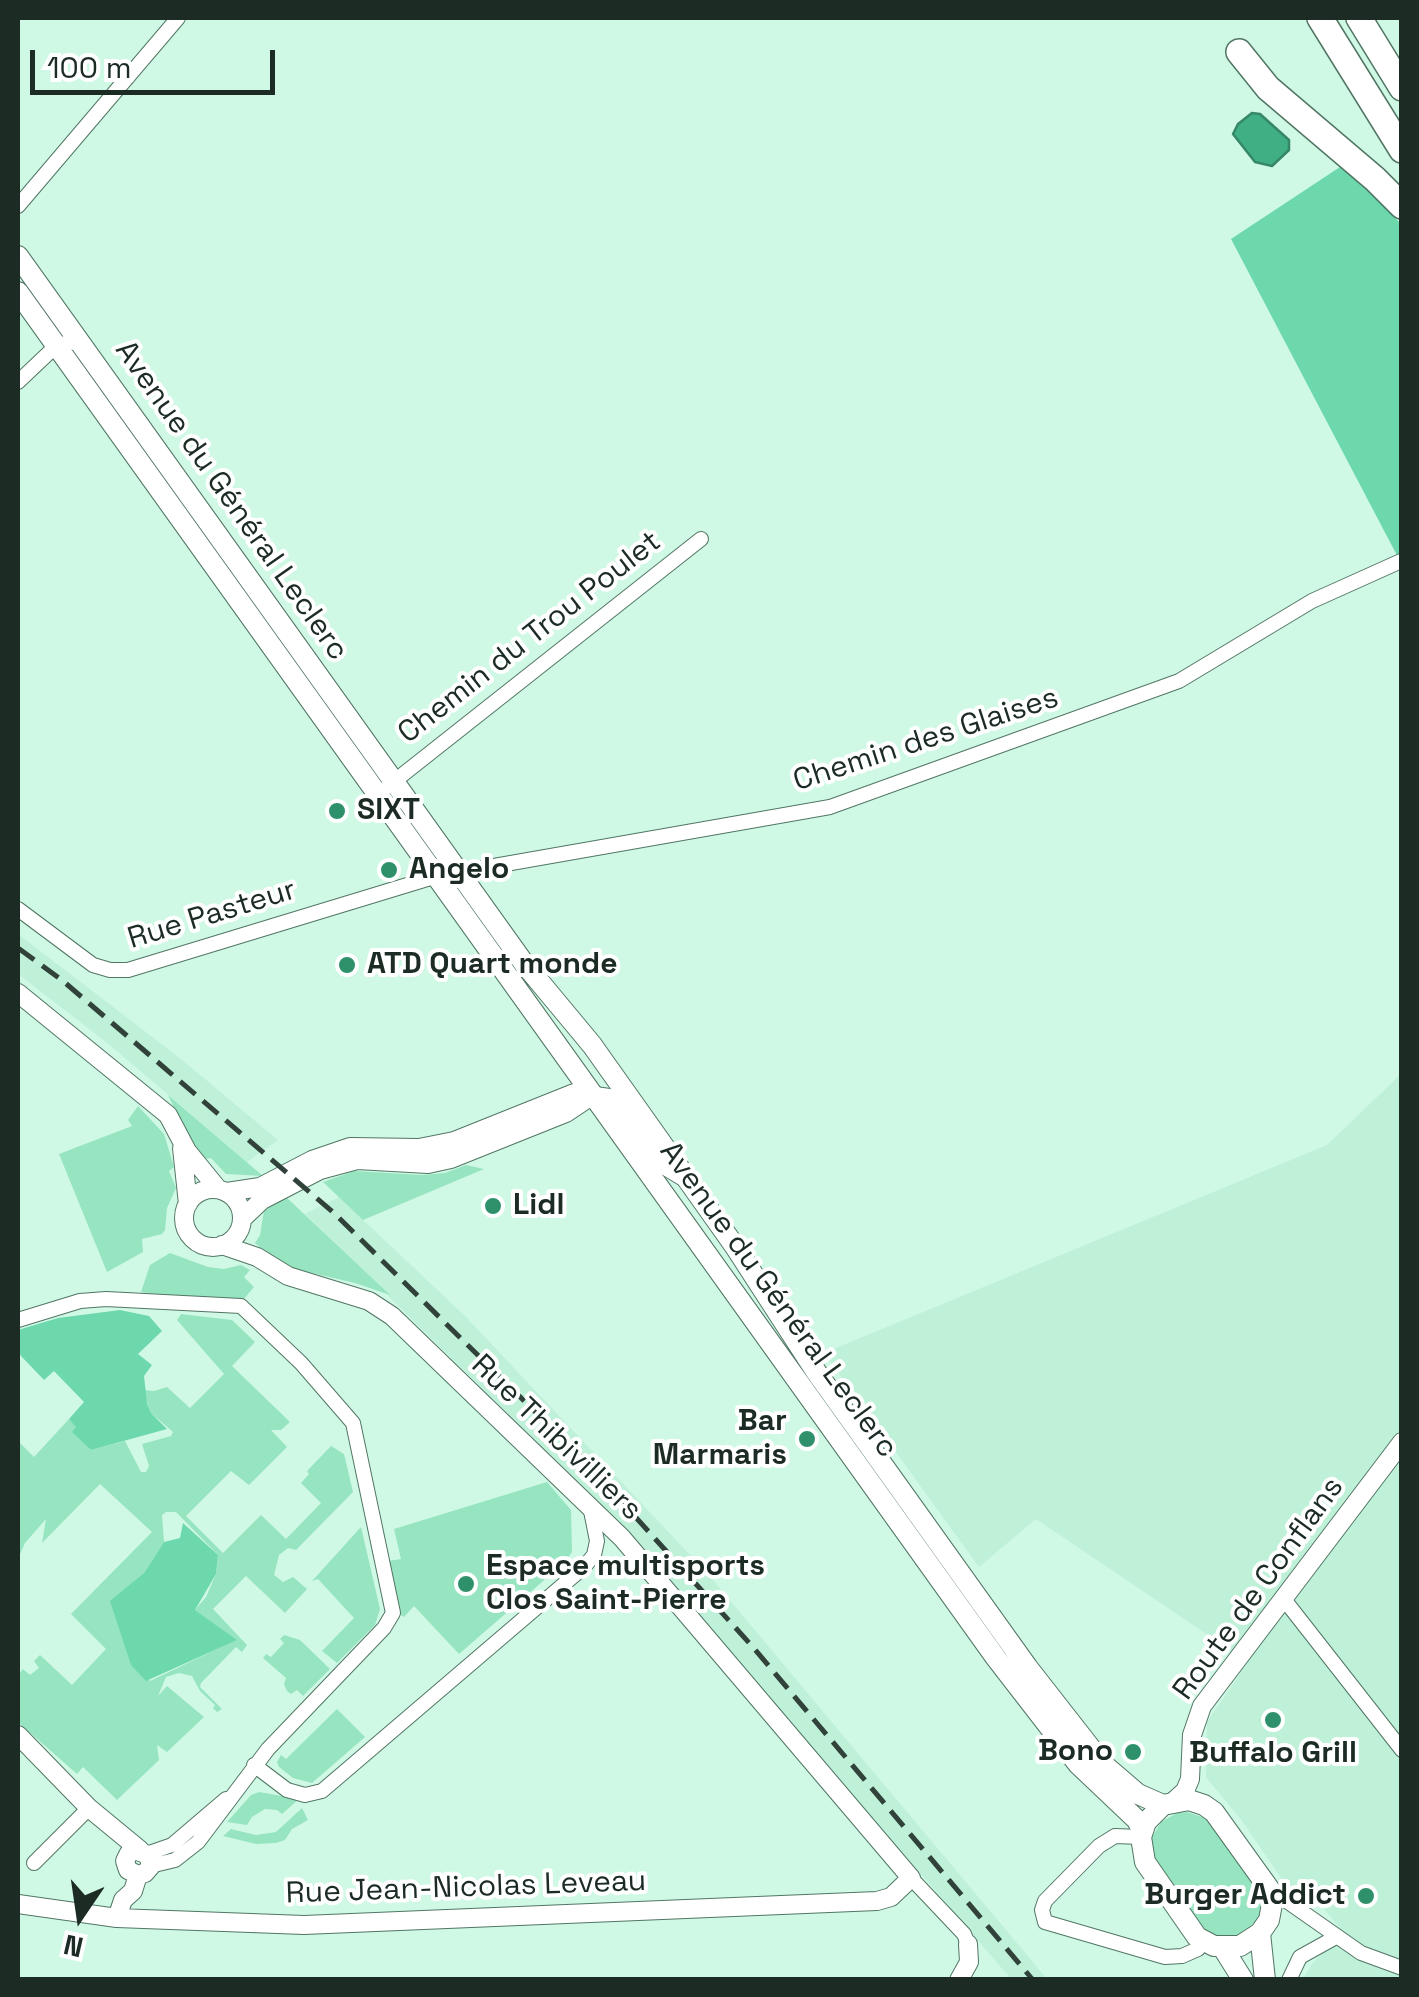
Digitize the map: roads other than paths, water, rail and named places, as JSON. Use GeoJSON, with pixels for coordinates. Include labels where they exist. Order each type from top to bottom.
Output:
{"type":"FeatureCollection","features":[{"type":"Feature","properties":{"kind":"highway"},"geometry":{"type":"LineString","coordinates":[[1320,18],[1402,150]]}},
{"type":"Feature","properties":{"kind":"highway"},"geometry":{"type":"LineString","coordinates":[[1359,18],[1402,88]]}},
{"type":"Feature","properties":{"kind":"highway"},"geometry":{"type":"LineString","coordinates":[[1239,52],[1268,88],[1402,206]]}},
{"type":"Feature","properties":{"kind":"main road","name":"Avenue du Général Leclerc"},"geometry":{"type":"LineString","coordinates":[[18,256],[386,788],[436,876],[671,1204],[1075,1732],[1128,1786],[1168,1803],[1189,1800],[1204,1804]]}},
{"type":"Feature","properties":{"kind":"main road","name":"Avenue du Général Leclerc"},"geometry":{"type":"LineString","coordinates":[[18,292],[366,776],[386,788],[459,872],[523,962],[577,1024],[745,1264],[835,1416],[1029,1703],[1142,1834],[1142,1852],[1149,1871],[1192,1932],[1213,1945],[1243,1980]]}},
{"type":"Feature","properties":{"kind":"main road"},"geometry":{"type":"LineString","coordinates":[[593,1095],[598,1056]]}},
{"type":"Feature","properties":{"kind":"main road"},"geometry":{"type":"LineString","coordinates":[[671,1204],[682,1199],[689,1202],[720,1243],[745,1264]]}},
{"type":"Feature","properties":{"kind":"main road"},"geometry":{"type":"LineString","coordinates":[[1142,1834],[1150,1816],[1168,1803]]}},
{"type":"Feature","properties":{"kind":"main road"},"geometry":{"type":"LineString","coordinates":[[1204,1804],[1214,1812],[1270,1890],[1272,1904],[1264,1927],[1265,1980]]}},
{"type":"Feature","properties":{"kind":"main road"},"geometry":{"type":"LineString","coordinates":[[1213,1945],[1240,1946],[1264,1927]]}},
{"type":"Feature","properties":{"kind":"street"},"geometry":{"type":"LineString","coordinates":[[18,206],[178,18]]}},
{"type":"Feature","properties":{"kind":"street"},"geometry":{"type":"LineString","coordinates":[[18,382],[56,346],[69,342],[83,345]]}},
{"type":"Feature","properties":{"kind":"street","name":"Chemin du Trou Poulet"},"geometry":{"type":"LineString","coordinates":[[386,788],[701,539]]}},
{"type":"Feature","properties":{"kind":"street","name":"Chemin des Glaises"},"geometry":{"type":"LineString","coordinates":[[436,876],[830,807],[1179,681],[1312,602],[1401,561]]}},
{"type":"Feature","properties":{"kind":"street","name":"Rue Pasteur"},"geometry":{"type":"LineString","coordinates":[[18,909],[93,965],[128,970],[436,876]]}},
{"type":"Feature","properties":{"kind":"street"},"geometry":{"type":"LineString","coordinates":[[20,999],[168,1115],[203,1174],[238,1202],[257,1257]]}},
{"type":"Feature","properties":{"kind":"street"},"geometry":{"type":"LineString","coordinates":[[188,1204],[200,1192],[260,1187],[339,1150],[438,1145],[568,1094],[609,1098],[655,1158],[687,1179]]}},
{"type":"Feature","properties":{"kind":"street"},"geometry":{"type":"LineString","coordinates":[[180,1138],[188,1204],[185,1219],[190,1235],[204,1245],[222,1245],[232,1240],[262,1200],[338,1164],[369,1160],[428,1164],[465,1155],[566,1114],[593,1095]]}},
{"type":"Feature","properties":{"kind":"street","name":"Rue Thibivilliers"},"geometry":{"type":"LineString","coordinates":[[222,1245],[257,1257],[288,1276],[369,1300],[392,1316],[622,1538],[910,1878],[964,1934],[968,1944]]}},
{"type":"Feature","properties":{"kind":"street"},"geometry":{"type":"LineString","coordinates":[[18,1320],[80,1301],[106,1299],[242,1306],[351,1419],[393,1613],[384,1628],[254,1766],[198,1842],[175,1860],[138,1863]]}},
{"type":"Feature","properties":{"kind":"street","name":"Route de Conflans"},"geometry":{"type":"LineString","coordinates":[[1168,1803],[1185,1792],[1190,1778],[1192,1735],[1202,1706],[1402,1442]]}},
{"type":"Feature","properties":{"kind":"street"},"geometry":{"type":"LineString","coordinates":[[254,1766],[287,1790],[304,1795],[322,1791],[584,1568],[594,1555],[596,1534],[591,1511]]}},
{"type":"Feature","properties":{"kind":"street"},"geometry":{"type":"LineString","coordinates":[[596,1534],[622,1538]]}},
{"type":"Feature","properties":{"kind":"street"},"geometry":{"type":"LineString","coordinates":[[1283,1598],[1402,1750]]}},
{"type":"Feature","properties":{"kind":"street"},"geometry":{"type":"LineString","coordinates":[[18,1734],[95,1812],[138,1863]]}},
{"type":"Feature","properties":{"kind":"street"},"geometry":{"type":"LineString","coordinates":[[1190,1778],[1204,1804]]}},
{"type":"Feature","properties":{"kind":"street"},"geometry":{"type":"LineString","coordinates":[[34,1863],[95,1812]]}},
{"type":"Feature","properties":{"kind":"street"},"geometry":{"type":"LineString","coordinates":[[1142,1834],[1115,1836],[1099,1846],[1045,1901],[1045,1922],[1166,1957],[1213,1945]]}},
{"type":"Feature","properties":{"kind":"street"},"geometry":{"type":"LineString","coordinates":[[120,1909],[133,1891],[138,1863]]}},
{"type":"Feature","properties":{"kind":"street","name":"Rue Jean-Nicolas Leveau"},"geometry":{"type":"LineString","coordinates":[[18,1904],[304,1925],[877,1901],[891,1897],[910,1878]]}},
{"type":"Feature","properties":{"kind":"street"},"geometry":{"type":"LineString","coordinates":[[1270,1890],[1360,1954],[1402,1968]]}},
{"type":"Feature","properties":{"kind":"street"},"geometry":{"type":"LineString","coordinates":[[1264,1927],[1285,1913],[1303,1912]]}},
{"type":"Feature","properties":{"kind":"street"},"geometry":{"type":"LineString","coordinates":[[1289,1980],[1300,1957],[1336,1937]]}},
{"type":"Feature","properties":{"kind":"street"},"geometry":{"type":"LineString","coordinates":[[959,1980],[969,1962],[968,1944]]}},
{"type":"Feature","properties":{"kind":"railway"},"geometry":{"type":"LineString","coordinates":[[18,948],[63,981],[334,1213],[583,1459],[752,1646],[1033,1980]]}},
{"type":"Feature","properties":{"kind":"place","name":"SIXT"},"geometry":{"type":"Point","coordinates":[337,811]}},
{"type":"Feature","properties":{"kind":"place","name":"Angelo"},"geometry":{"type":"Point","coordinates":[389,870]}},
{"type":"Feature","properties":{"kind":"place","name":"ATD Quart monde"},"geometry":{"type":"Point","coordinates":[347,965]}},
{"type":"Feature","properties":{"kind":"place","name":"Lidl"},"geometry":{"type":"Point","coordinates":[493,1206]}},
{"type":"Feature","properties":{"kind":"place","name":"Bar Marmaris"},"geometry":{"type":"Point","coordinates":[807,1439]}},
{"type":"Feature","properties":{"kind":"place","name":"Espace multisports Clos Saint-Pierre"},"geometry":{"type":"Point","coordinates":[466,1584]}},
{"type":"Feature","properties":{"kind":"place","name":"Buffalo Grill"},"geometry":{"type":"Point","coordinates":[1273,1720]}},
{"type":"Feature","properties":{"kind":"place","name":"Bono"},"geometry":{"type":"Point","coordinates":[1133,1752]}},
{"type":"Feature","properties":{"kind":"place","name":"Burger Addict"},"geometry":{"type":"Point","coordinates":[1366,1896]}}]}
